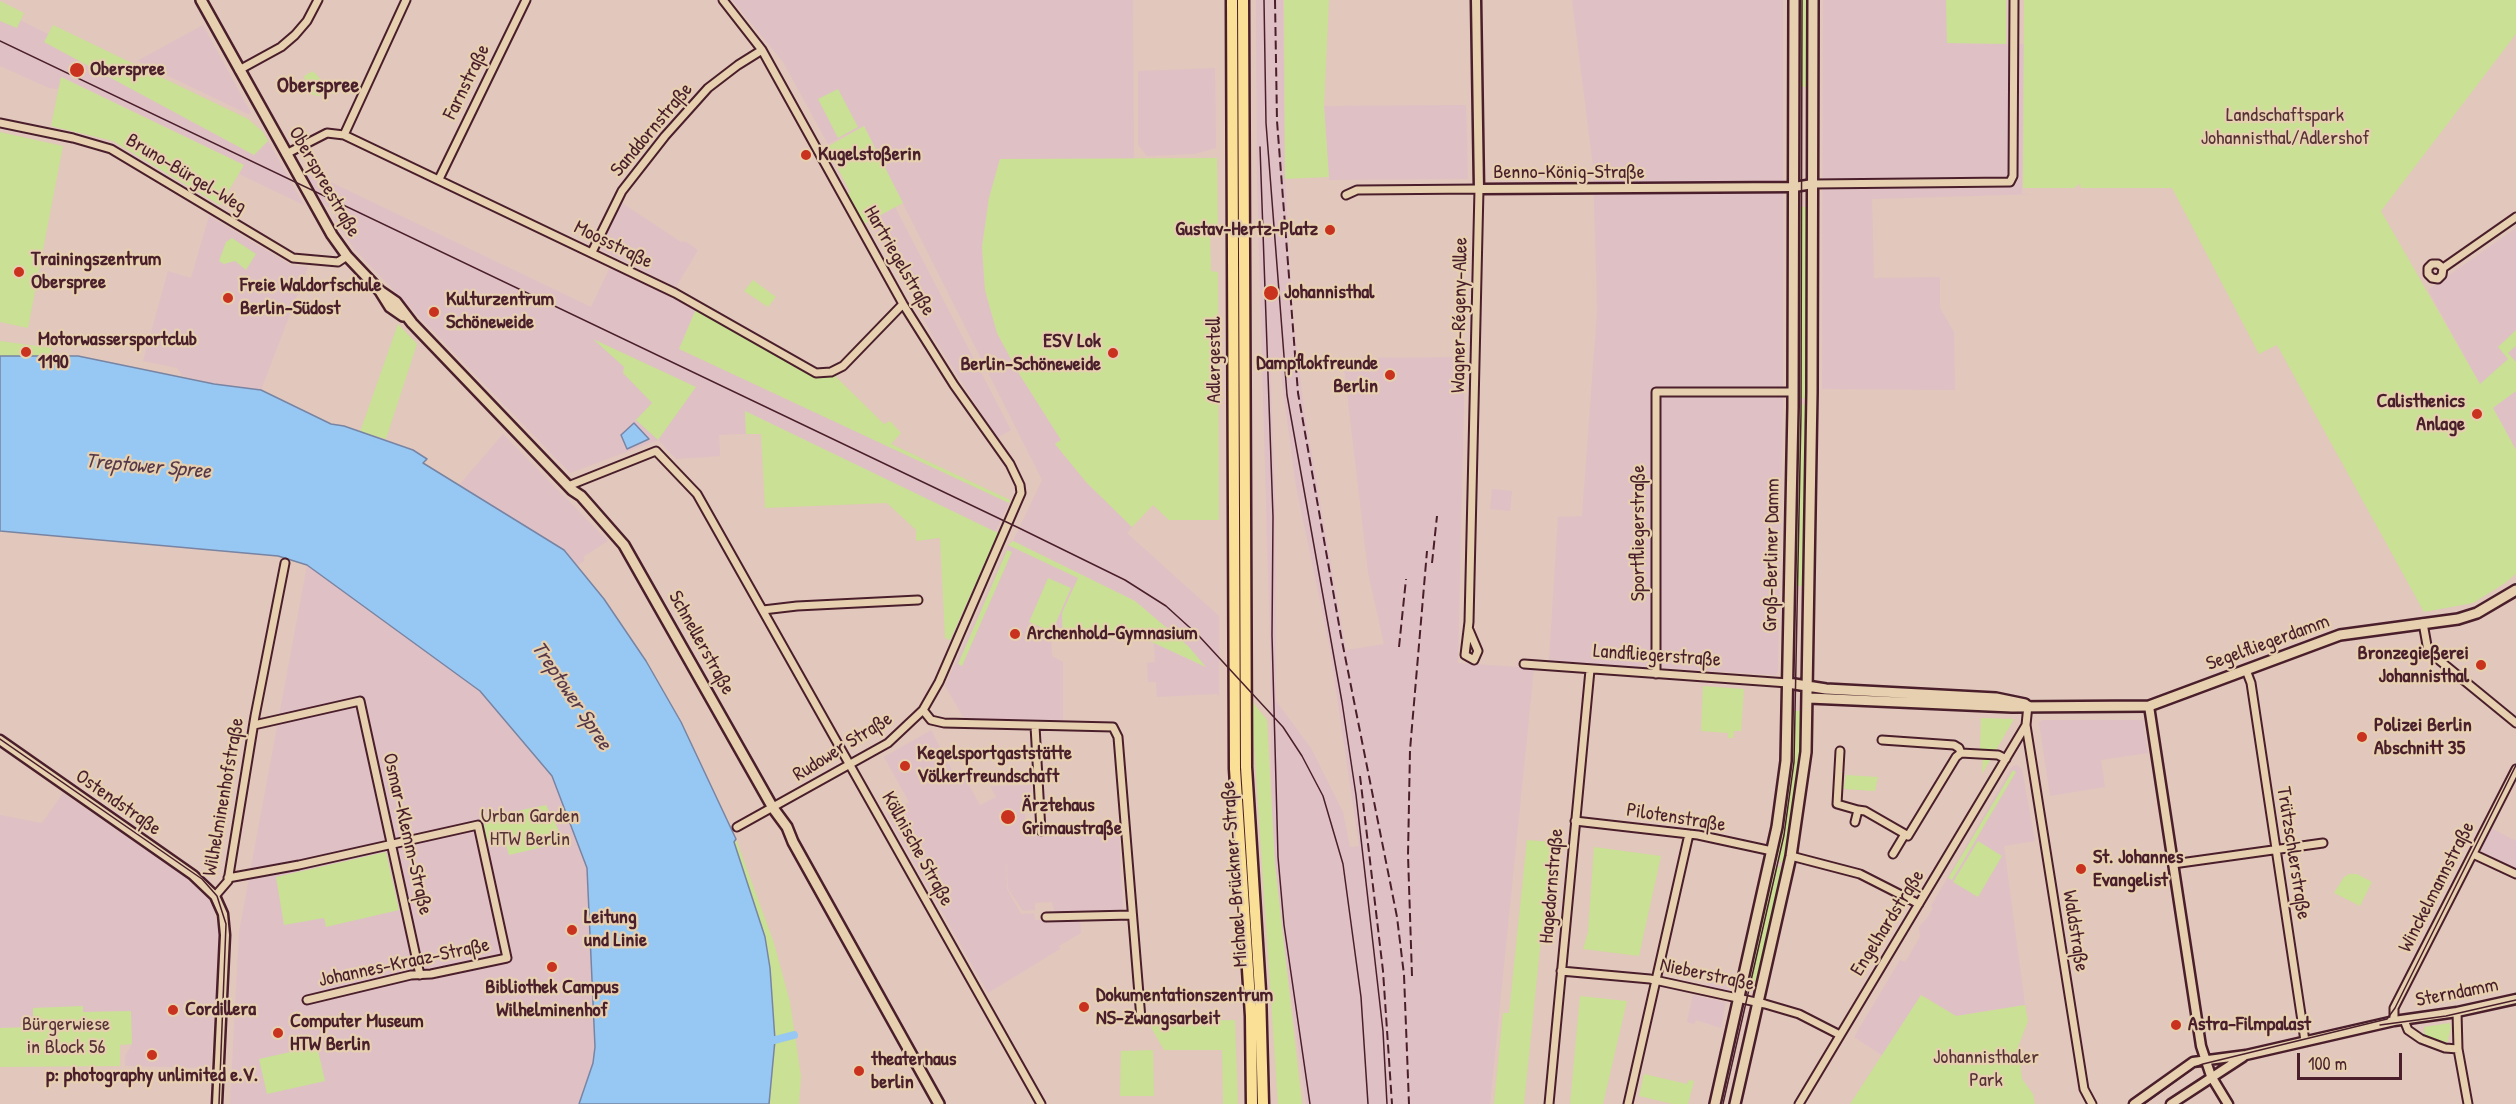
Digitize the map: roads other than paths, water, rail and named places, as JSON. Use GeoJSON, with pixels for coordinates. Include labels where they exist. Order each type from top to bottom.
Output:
{"type":"FeatureCollection","features":[{"type":"Feature","properties":{"kind":"main road","name":"Oberspreestraße"},"geometry":{"type":"LineString","coordinates":[[201,0],[329,230],[347,256]]}},
{"type":"Feature","properties":{"kind":"main road","name":"Groß-Berliner Damm"},"geometry":{"type":"LineString","coordinates":[[1715,1104],[1772,851],[1784,784],[1793,392],[1794,0]]}},
{"type":"Feature","properties":{"kind":"main road","name":"Groß-Berliner Damm"},"geometry":{"type":"LineString","coordinates":[[1735,1104],[1791,856],[1802,790],[1809,698],[1813,0]]}},
{"type":"Feature","properties":{"kind":"main road","name":"Adlergestell"},"geometry":{"type":"LineString","coordinates":[[1238,2],[1240,716]]}},
{"type":"Feature","properties":{"kind":"main road","name":"Schnellerstraße"},"geometry":{"type":"LineString","coordinates":[[347,256],[380,291],[396,302],[412,323],[570,488],[577,500],[587,505],[624,544],[773,808],[781,830],[793,842],[939,1104]]}},
{"type":"Feature","properties":{"kind":"main road","name":"Segelfliegerdamm"},"geometry":{"type":"LineString","coordinates":[[1809,698],[2012,708],[2028,705],[2149,706],[2340,635],[2458,619],[2477,613],[2516,590]]}},
{"type":"Feature","properties":{"kind":"main road","name":"Segelfliegerdamm"},"geometry":{"type":"LineString","coordinates":[[1788,683],[1996,698],[2028,705]]}},
{"type":"Feature","properties":{"kind":"main road"},"geometry":{"type":"LineString","coordinates":[[1788,683],[1809,698]]}},
{"type":"Feature","properties":{"kind":"main road","name":"Michael-Brückner-Straße"},"geometry":{"type":"LineString","coordinates":[[1240,716],[1235,784],[1251,1016],[1252,1104]]}},
{"type":"Feature","properties":{"kind":"main road","name":"Michael-Brückner-Straße"},"geometry":{"type":"LineString","coordinates":[[1240,716],[1260,991],[1263,1104]]}},
{"type":"Feature","properties":{"kind":"main road"},"geometry":{"type":"LineString","coordinates":[[1235,784],[1241,785],[1243,817],[1248,829]]}},
{"type":"Feature","properties":{"kind":"street"},"geometry":{"type":"LineString","coordinates":[[239,70],[281,47],[295,35],[307,21],[318,0]]}},
{"type":"Feature","properties":{"kind":"street"},"geometry":{"type":"LineString","coordinates":[[286,154],[327,133],[344,135],[406,0]]}},
{"type":"Feature","properties":{"kind":"street","name":"Farnstraße"},"geometry":{"type":"LineString","coordinates":[[439,179],[526,0]]}},
{"type":"Feature","properties":{"kind":"street","name":"Hartriegelstraße"},"geometry":{"type":"LineString","coordinates":[[723,0],[762,50],[903,304],[954,386],[1010,464],[1020,485],[1019,499],[1001,539]]}},
{"type":"Feature","properties":{"kind":"street","name":"Wagner-Régeny-Allee"},"geometry":{"type":"LineString","coordinates":[[1468,630],[1479,189],[1476,0]]}},
{"type":"Feature","properties":{"kind":"street"},"geometry":{"type":"LineString","coordinates":[[1813,184],[2010,182],[2013,176],[2014,0]]}},
{"type":"Feature","properties":{"kind":"street","name":"Sanddornstraße"},"geometry":{"type":"LineString","coordinates":[[592,252],[622,191],[665,136],[708,88],[762,50]]}},
{"type":"Feature","properties":{"kind":"street","name":"Bruno-Bürgel-Weg"},"geometry":{"type":"LineString","coordinates":[[0,123],[73,138],[111,149],[293,258],[338,262],[347,256]]}},
{"type":"Feature","properties":{"kind":"street","name":"Moosstraße"},"geometry":{"type":"LineString","coordinates":[[344,135],[675,293],[816,373],[831,372],[843,366],[903,304]]}},
{"type":"Feature","properties":{"kind":"street","name":"Benno-König-Straße"},"geometry":{"type":"LineString","coordinates":[[1346,195],[1357,190],[1794,187],[1813,184]]}},
{"type":"Feature","properties":{"kind":"street"},"geometry":{"type":"LineString","coordinates":[[2443,268],[2516,217]]}},
{"type":"Feature","properties":{"kind":"street","name":"Sportfliegerstraße"},"geometry":{"type":"LineString","coordinates":[[1656,674],[1656,392],[1793,392]]}},
{"type":"Feature","properties":{"kind":"street","name":"Köllnische Straße"},"geometry":{"type":"LineString","coordinates":[[570,488],[656,451],[697,494],[1041,1104]]}},
{"type":"Feature","properties":{"kind":"street","name":"Rudower Straße"},"geometry":{"type":"LineString","coordinates":[[737,827],[897,737],[923,710],[939,682],[1001,539]]}},
{"type":"Feature","properties":{"kind":"street","name":"Wilhelminenhofstraße"},"geometry":{"type":"LineString","coordinates":[[217,1104],[225,935],[223,914],[215,896],[226,886],[228,878],[285,563]]}},
{"type":"Feature","properties":{"kind":"street"},"geometry":{"type":"LineString","coordinates":[[763,610],[797,606],[918,600]]}},
{"type":"Feature","properties":{"kind":"street"},"geometry":{"type":"LineString","coordinates":[[2423,623],[2428,651],[2516,723]]}},
{"type":"Feature","properties":{"kind":"street","name":"Landfliegerstraße"},"geometry":{"type":"LineString","coordinates":[[1524,664],[1788,683]]}},
{"type":"Feature","properties":{"kind":"street","name":"Hagedornstraße"},"geometry":{"type":"LineString","coordinates":[[1549,1104],[1590,670]]}},
{"type":"Feature","properties":{"kind":"street","name":"Trützschlerstraße"},"geometry":{"type":"LineString","coordinates":[[2246,670],[2251,683],[2305,1041]]}},
{"type":"Feature","properties":{"kind":"street","name":"Osmar-Klemm-Straße"},"geometry":{"type":"LineString","coordinates":[[254,725],[360,701],[420,975]]}},
{"type":"Feature","properties":{"kind":"street","name":"Engelhardstraße"},"geometry":{"type":"LineString","coordinates":[[1799,1104],[2026,725],[2028,705]]}},
{"type":"Feature","properties":{"kind":"street"},"geometry":{"type":"LineString","coordinates":[[2149,706],[2204,1060],[2228,1104]]}},
{"type":"Feature","properties":{"kind":"street"},"geometry":{"type":"LineString","coordinates":[[923,710],[931,720],[944,723],[1113,727],[1118,737],[1141,1019]]}},
{"type":"Feature","properties":{"kind":"street","name":"Waldstraße"},"geometry":{"type":"LineString","coordinates":[[2026,725],[2084,1089],[2092,1104]]}},
{"type":"Feature","properties":{"kind":"street"},"geometry":{"type":"LineString","coordinates":[[1035,726],[1041,831]]}},
{"type":"Feature","properties":{"kind":"street","name":"Ostendstraße"},"geometry":{"type":"LineString","coordinates":[[0,740],[193,875],[215,896]]}},
{"type":"Feature","properties":{"kind":"street"},"geometry":{"type":"LineString","coordinates":[[1882,741],[1954,745],[1961,753],[1998,755],[2006,759]]}},
{"type":"Feature","properties":{"kind":"street"},"geometry":{"type":"LineString","coordinates":[[1840,751],[1837,804],[1865,811],[1905,834]]}},
{"type":"Feature","properties":{"kind":"street","name":"Engelhardstraße"},"geometry":{"type":"LineString","coordinates":[[1893,854],[1905,834],[1908,836],[1961,753]]}},
{"type":"Feature","properties":{"kind":"street","name":"Winckelmannstraße"},"geometry":{"type":"LineString","coordinates":[[2394,1021],[2394,1008],[2516,770]]}},
{"type":"Feature","properties":{"kind":"street"},"geometry":{"type":"LineString","coordinates":[[1855,822],[1858,810]]}},
{"type":"Feature","properties":{"kind":"street","name":"Pilotenstraße"},"geometry":{"type":"LineString","coordinates":[[1575,821],[1689,834],[1772,851]]}},
{"type":"Feature","properties":{"kind":"street","name":"Johannes-Kraaz-Straße"},"geometry":{"type":"LineString","coordinates":[[307,1000],[507,958],[478,825],[392,844]]}},
{"type":"Feature","properties":{"kind":"street"},"geometry":{"type":"LineString","coordinates":[[1628,1104],[1689,834]]}},
{"type":"Feature","properties":{"kind":"street"},"geometry":{"type":"LineString","coordinates":[[2173,864],[2323,843]]}},
{"type":"Feature","properties":{"kind":"street"},"geometry":{"type":"LineString","coordinates":[[228,878],[234,879],[392,844]]}},
{"type":"Feature","properties":{"kind":"street"},"geometry":{"type":"LineString","coordinates":[[2473,854],[2516,874]]}},
{"type":"Feature","properties":{"kind":"street"},"geometry":{"type":"LineString","coordinates":[[1791,856],[1860,874],[1920,904]]}},
{"type":"Feature","properties":{"kind":"street"},"geometry":{"type":"LineString","coordinates":[[1046,917],[1131,915]]}},
{"type":"Feature","properties":{"kind":"street","name":"Nieberstraße"},"geometry":{"type":"LineString","coordinates":[[1561,971],[1656,981],[1758,1003],[1799,1014],[1840,1035]]}},
{"type":"Feature","properties":{"kind":"street","name":"Sterndamm"},"geometry":{"type":"LineString","coordinates":[[2134,1104],[2185,1067],[2204,1060],[2246,1055],[2394,1021],[2457,1012],[2516,999]]}},
{"type":"Feature","properties":{"kind":"street"},"geometry":{"type":"LineString","coordinates":[[2457,1012],[2457,1049],[2468,1104]]}},
{"type":"Feature","properties":{"kind":"street","name":"Sterndamm"},"geometry":{"type":"LineString","coordinates":[[2404,1020],[2408,1030],[2421,1039],[2445,1048],[2457,1049]]}},
{"type":"Feature","properties":{"kind":"street","name":"Sterndamm"},"geometry":{"type":"LineString","coordinates":[[2171,1104],[2246,1055]]}},
{"type":"Feature","properties":{"kind":"water","name":"Treptower Spree"},"geometry":{"type":"Polygon","coordinates":[[[0,356],[78,356],[214,384],[261,390],[331,424],[344,426],[413,450],[427,459],[423,463],[564,550],[604,599],[646,661],[681,722],[736,839],[734,842],[765,937],[770,968],[775,1040],[769,1104],[579,1104],[593,1063],[595,1047],[587,868],[552,776],[480,691],[307,565],[278,556],[0,531],[0,356]]]}},
{"type":"Feature","properties":{"kind":"water"},"geometry":{"type":"Polygon","coordinates":[[[634,423],[649,439],[627,449],[621,435],[634,423]]]}},
{"type":"Feature","properties":{"kind":"waterway"},"geometry":{"type":"LineString","coordinates":[[775,1040],[794,1035]]}},
{"type":"Feature","properties":{"kind":"tram line"},"geometry":{"type":"LineString","coordinates":[[1264,0],[1266,123],[1287,395],[1342,702],[1356,795],[1383,1031],[1387,1104]]}},
{"type":"Feature","properties":{"kind":"tram line"},"geometry":{"type":"LineString","coordinates":[[1723,1104],[1784,835],[1794,762],[1801,414],[1802,0]]}},
{"type":"Feature","properties":{"kind":"tram line"},"geometry":{"type":"LineString","coordinates":[[0,41],[1019,528],[1125,580],[1166,606],[1199,636],[1283,727],[1302,756],[1323,796],[1343,864],[1361,997],[1368,1104]]}},
{"type":"Feature","properties":{"kind":"tram line"},"geometry":{"type":"LineString","coordinates":[[1260,147],[1273,517],[1272,635],[1278,857],[1284,925],[1310,1104]]}},
{"type":"Feature","properties":{"kind":"tram line"},"geometry":{"type":"LineString","coordinates":[[0,739],[202,879],[217,896],[226,924],[219,1104]]}},
{"type":"Feature","properties":{"kind":"tram line"},"geometry":{"type":"LineString","coordinates":[[2144,1104],[2195,1067],[2203,1064],[2387,1019],[2395,1008],[2516,765]]}},
{"type":"Feature","properties":{"kind":"tram line"},"geometry":{"type":"LineString","coordinates":[[2380,1025],[2446,1016],[2516,1000]]}},
{"type":"Feature","properties":{"kind":"railway"},"geometry":{"type":"LineString","coordinates":[[1275,0],[1277,121],[1298,393],[1341,636],[1397,917],[1404,975],[1409,1104]]}},
{"type":"Feature","properties":{"kind":"railway"},"geometry":{"type":"LineString","coordinates":[[1432,563],[1437,516]]}},
{"type":"Feature","properties":{"kind":"railway"},"geometry":{"type":"LineString","coordinates":[[1412,976],[1408,855],[1410,750],[1427,551]]}},
{"type":"Feature","properties":{"kind":"railway"},"geometry":{"type":"LineString","coordinates":[[1399,647],[1406,579]]}},
{"type":"Feature","properties":{"kind":"railway"},"geometry":{"type":"LineString","coordinates":[[1360,776],[1383,971],[1392,1104]]}},
{"type":"Feature","properties":{"kind":"place","name":"Oberspree"},"geometry":{"type":"Point","coordinates":[77,70]}},
{"type":"Feature","properties":{"kind":"place","name":"Kugelstoßerin"},"geometry":{"type":"Point","coordinates":[806,155]}},
{"type":"Feature","properties":{"kind":"place","name":"Gustav-Hertz-Platz"},"geometry":{"type":"Point","coordinates":[1330,230]}},
{"type":"Feature","properties":{"kind":"place","name":"Trainingszentrum Oberspree"},"geometry":{"type":"Point","coordinates":[19,272]}},
{"type":"Feature","properties":{"kind":"place","name":"Johannisthal"},"geometry":{"type":"Point","coordinates":[1271,293]}},
{"type":"Feature","properties":{"kind":"place","name":"Freie Waldorfschule Berlin-Südost"},"geometry":{"type":"Point","coordinates":[228,298]}},
{"type":"Feature","properties":{"kind":"place","name":"Kulturzentrum Schöneweide"},"geometry":{"type":"Point","coordinates":[434,312]}},
{"type":"Feature","properties":{"kind":"place","name":"Motorwassersportclub 1190"},"geometry":{"type":"Point","coordinates":[26,352]}},
{"type":"Feature","properties":{"kind":"place","name":"ESV Lok Berlin-Schöneweide"},"geometry":{"type":"Point","coordinates":[1113,353]}},
{"type":"Feature","properties":{"kind":"place","name":"Dampflokfreunde Berlin"},"geometry":{"type":"Point","coordinates":[1390,375]}},
{"type":"Feature","properties":{"kind":"place","name":"Calisthenics Anlage"},"geometry":{"type":"Point","coordinates":[2477,414]}},
{"type":"Feature","properties":{"kind":"place","name":"Archenhold-Gymnasium"},"geometry":{"type":"Point","coordinates":[1015,634]}},
{"type":"Feature","properties":{"kind":"place","name":"Bronzegießerei Johannisthal"},"geometry":{"type":"Point","coordinates":[2481,665]}},
{"type":"Feature","properties":{"kind":"place","name":"Polizei Berlin Abschnitt 35"},"geometry":{"type":"Point","coordinates":[2362,737]}},
{"type":"Feature","properties":{"kind":"place","name":"Kegelsportgaststätte Völkerfreundschaft"},"geometry":{"type":"Point","coordinates":[905,766]}},
{"type":"Feature","properties":{"kind":"place","name":"Ärztehaus Grimaustraße"},"geometry":{"type":"Point","coordinates":[1008,817]}},
{"type":"Feature","properties":{"kind":"place","name":"St. Johannes Evangelist"},"geometry":{"type":"Point","coordinates":[2081,869]}},
{"type":"Feature","properties":{"kind":"place","name":"Leitung und Linie"},"geometry":{"type":"Point","coordinates":[572,930]}},
{"type":"Feature","properties":{"kind":"place","name":"Bibliothek Campus Wilhelminenhof"},"geometry":{"type":"Point","coordinates":[552,967]}},
{"type":"Feature","properties":{"kind":"place","name":"Dokumentationszentrum NS-Zwangsarbeit"},"geometry":{"type":"Point","coordinates":[1084,1007]}},
{"type":"Feature","properties":{"kind":"place","name":"Cordillera"},"geometry":{"type":"Point","coordinates":[173,1010]}},
{"type":"Feature","properties":{"kind":"place","name":"Astra-Filmpalast"},"geometry":{"type":"Point","coordinates":[2176,1025]}},
{"type":"Feature","properties":{"kind":"place","name":"Computer Museum HTW Berlin"},"geometry":{"type":"Point","coordinates":[278,1033]}},
{"type":"Feature","properties":{"kind":"place","name":"p: photography unlimited e.V."},"geometry":{"type":"Point","coordinates":[152,1055]}},
{"type":"Feature","properties":{"kind":"place","name":"theaterhaus berlin"},"geometry":{"type":"Point","coordinates":[859,1071]}},
{"type":"Feature","properties":{"kind":"district","name":"Oberspree"},"geometry":{"type":"Point","coordinates":[318,86]}},
{"type":"Feature","properties":{"kind":"park label","name":"Landschaftspark Johannisthal/Adlershof"},"geometry":{"type":"Point","coordinates":[2285,128]}},
{"type":"Feature","properties":{"kind":"park label","name":"Urban Garden HTW Berlin"},"geometry":{"type":"Point","coordinates":[530,828]}},
{"type":"Feature","properties":{"kind":"park label","name":"Bürgerwiese in Block 56"},"geometry":{"type":"Point","coordinates":[66,1036]}},
{"type":"Feature","properties":{"kind":"park label","name":"Johannisthaler Park"},"geometry":{"type":"Point","coordinates":[1986,1070]}}]}
